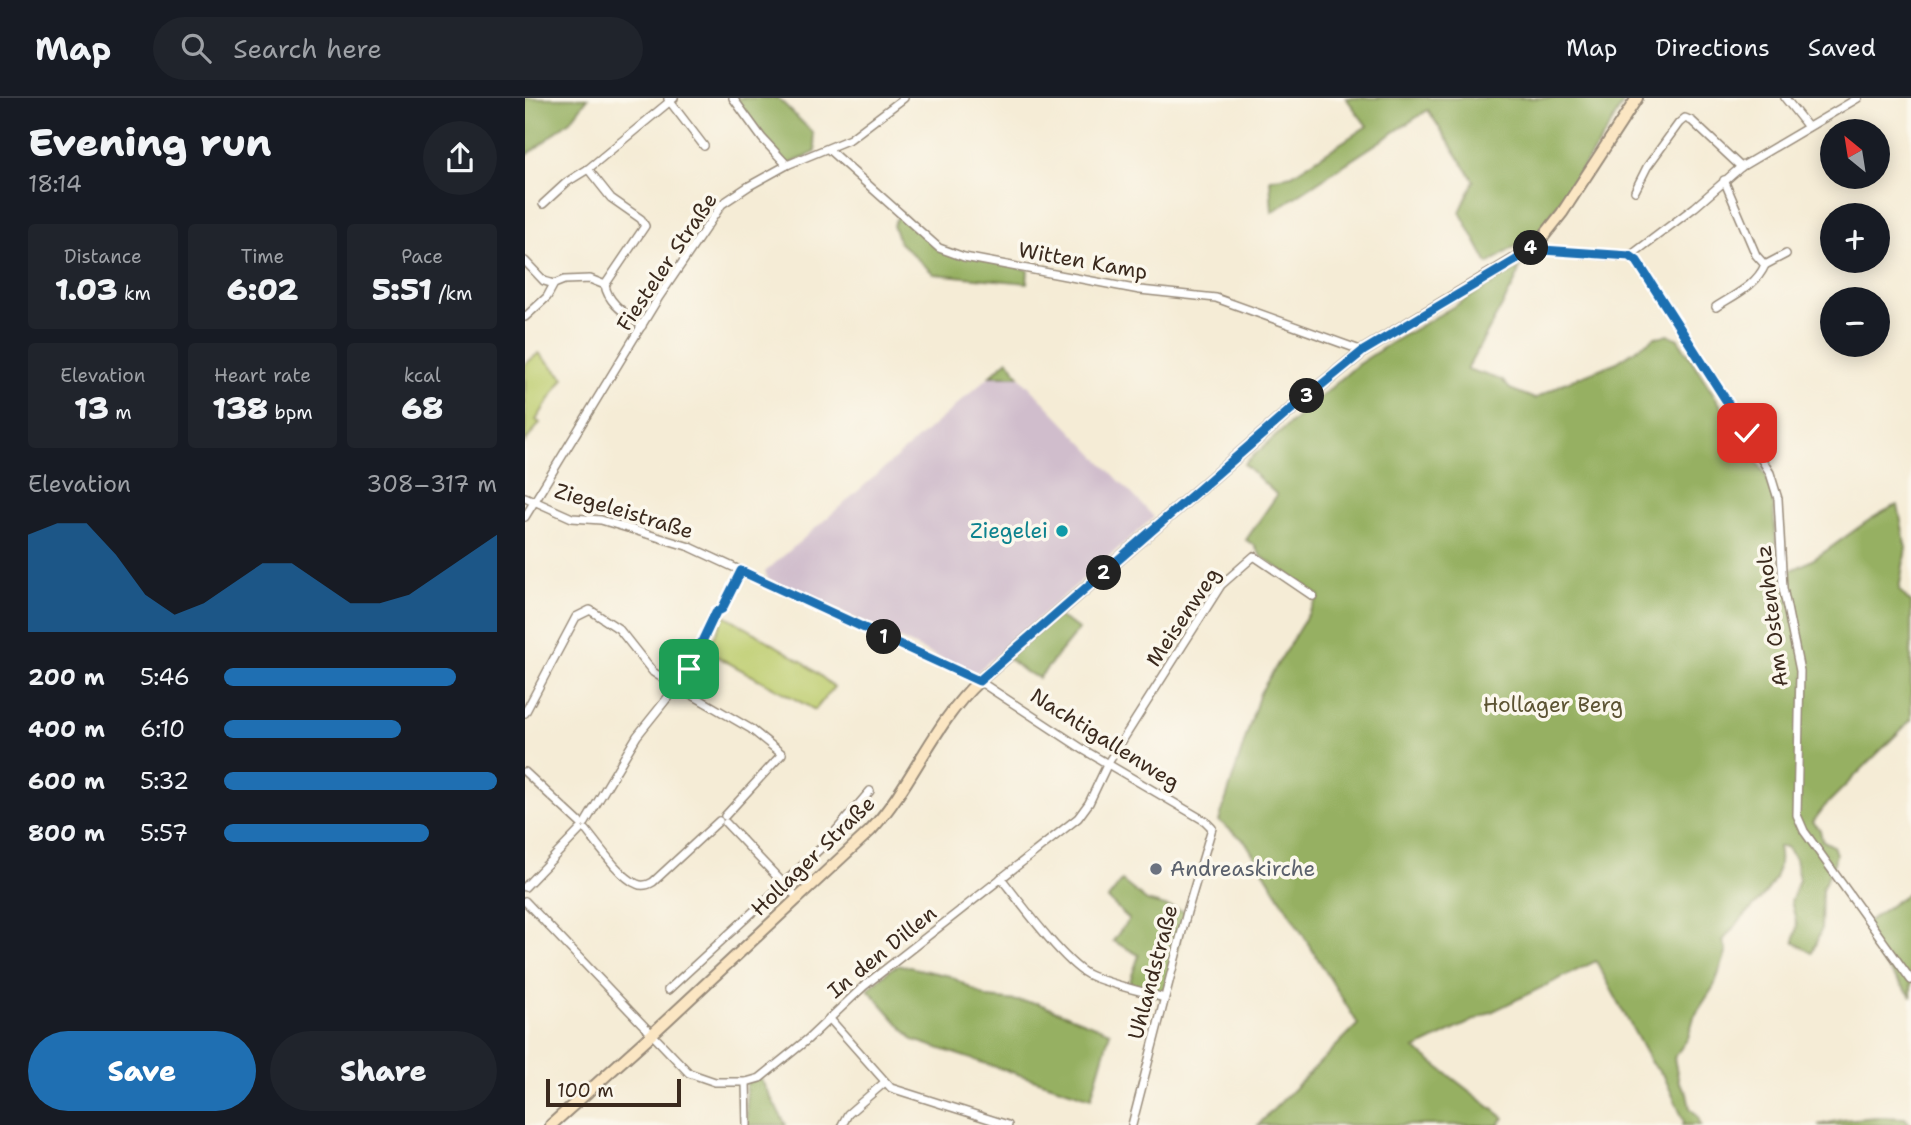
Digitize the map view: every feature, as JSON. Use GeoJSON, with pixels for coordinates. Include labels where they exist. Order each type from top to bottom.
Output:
{"type":"FeatureCollection","features":[{"type":"Feature","properties":{"kind":"main road","name":"Hollager Straße"},"geometry":{"type":"LineString","coordinates":[[551,1125],[799,899],[889,810],[945,720],[964,695],[979,681],[1288,412],[1363,351],[1516,260],[1535,245],[1562,213],[1637,98]]}},
{"type":"Feature","properties":{"kind":"street"},"geometry":{"type":"LineString","coordinates":[[733,98],[762,138],[787,164]]}},
{"type":"Feature","properties":{"kind":"street","name":"Fiesteler Straße"},"geometry":{"type":"LineString","coordinates":[[525,517],[642,326],[722,204],[787,164],[849,139],[904,98]]}},
{"type":"Feature","properties":{"kind":"street"},"geometry":{"type":"LineString","coordinates":[[1785,98],[1808,127]]}},
{"type":"Feature","properties":{"kind":"street"},"geometry":{"type":"LineString","coordinates":[[1535,245],[1543,250],[1630,256],[1695,207],[1741,167],[1858,98]]}},
{"type":"Feature","properties":{"kind":"street"},"geometry":{"type":"LineString","coordinates":[[543,204],[670,99],[704,146]]}},
{"type":"Feature","properties":{"kind":"street"},"geometry":{"type":"LineString","coordinates":[[1635,191],[1647,167],[1685,118],[1692,121],[1741,167]]}},
{"type":"Feature","properties":{"kind":"street","name":"Witten Kamp"},"geometry":{"type":"LineString","coordinates":[[828,149],[939,248],[964,257],[1127,288],[1216,298],[1363,351]]}},
{"type":"Feature","properties":{"kind":"street"},"geometry":{"type":"LineString","coordinates":[[588,169],[611,198],[641,219],[645,226],[605,285],[606,292],[614,303],[642,326]]}},
{"type":"Feature","properties":{"kind":"street"},"geometry":{"type":"LineString","coordinates":[[1724,180],[1756,255],[1765,265]]}},
{"type":"Feature","properties":{"kind":"street"},"geometry":{"type":"LineString","coordinates":[[1716,307],[1754,283],[1765,265],[1786,254]]}},
{"type":"Feature","properties":{"kind":"street","name":"Am Ostenholz"},"geometry":{"type":"LineString","coordinates":[[1630,256],[1637,261],[1665,303],[1770,473],[1778,499],[1783,588],[1800,671],[1797,815],[1804,831],[1911,980]]}},
{"type":"Feature","properties":{"kind":"street"},"geometry":{"type":"LineString","coordinates":[[525,261],[544,281],[554,284],[564,280],[590,279],[605,285]]}},
{"type":"Feature","properties":{"kind":"street"},"geometry":{"type":"LineString","coordinates":[[525,317],[547,297],[554,284]]}},
{"type":"Feature","properties":{"kind":"street","name":"Ziegeleistraße"},"geometry":{"type":"LineString","coordinates":[[525,497],[572,518],[601,520],[690,547],[979,681]]}},
{"type":"Feature","properties":{"kind":"street","name":"Meisenweg"},"geometry":{"type":"LineString","coordinates":[[1108,763],[1221,585],[1247,561],[1254,556],[1313,596]]}},
{"type":"Feature","properties":{"kind":"street"},"geometry":{"type":"LineString","coordinates":[[525,713],[576,617],[590,610],[619,629],[645,664],[679,692],[716,612],[722,609],[741,571]]}},
{"type":"Feature","properties":{"kind":"street","name":"Nachtigallenweg"},"geometry":{"type":"LineString","coordinates":[[979,681],[1205,821],[1212,828]]}},
{"type":"Feature","properties":{"kind":"street"},"geometry":{"type":"LineString","coordinates":[[525,772],[583,827],[621,871],[638,885],[646,886],[723,820],[782,754],[751,729],[681,685]]}},
{"type":"Feature","properties":{"kind":"street"},"geometry":{"type":"LineString","coordinates":[[525,887],[583,827],[637,736],[671,687]]}},
{"type":"Feature","properties":{"kind":"street","name":"In den Dillen"},"geometry":{"type":"LineString","coordinates":[[525,901],[689,1073],[715,1082],[746,1082],[771,1071],[872,981],[1078,818],[1089,803],[1108,763]]}},
{"type":"Feature","properties":{"kind":"street"},"geometry":{"type":"LineString","coordinates":[[668,990],[822,847],[870,791]]}},
{"type":"Feature","properties":{"kind":"street"},"geometry":{"type":"LineString","coordinates":[[723,820],[799,899]]}},
{"type":"Feature","properties":{"kind":"street","name":"Uhlandstraße"},"geometry":{"type":"LineString","coordinates":[[1132,1125],[1164,998],[1212,828]]}},
{"type":"Feature","properties":{"kind":"street"},"geometry":{"type":"LineString","coordinates":[[1001,878],[1075,965],[1088,974],[1164,998]]}},
{"type":"Feature","properties":{"kind":"street"},"geometry":{"type":"LineString","coordinates":[[829,1018],[891,1088],[1008,1125]]}},
{"type":"Feature","properties":{"kind":"street"},"geometry":{"type":"LineString","coordinates":[[746,1082],[747,1125]]}},
{"type":"Feature","properties":{"kind":"street"},"geometry":{"type":"LineString","coordinates":[[842,1125],[848,1114],[885,1082]]}},
{"type":"Feature","properties":{"kind":"shaded area"},"geometry":{"type":"Polygon","coordinates":[[[990,376],[1019,376],[1154,517],[976,673],[768,579],[765,572],[990,376]]]}},
{"type":"Feature","properties":{"kind":"green space"},"geometry":{"type":"Polygon","coordinates":[[[525,98],[588,98],[572,119],[525,157],[525,98]]]}},
{"type":"Feature","properties":{"kind":"green space"},"geometry":{"type":"Polygon","coordinates":[[[733,98],[778,98],[813,133],[816,152],[787,165],[733,98]]]}},
{"type":"Feature","properties":{"kind":"green space"},"geometry":{"type":"Polygon","coordinates":[[[1346,98],[1626,98],[1604,136],[1541,229],[1488,264],[1460,212],[1474,181],[1428,110],[1272,212],[1270,179],[1292,175],[1367,126],[1346,98]]]}},
{"type":"Feature","properties":{"kind":"green space"},"geometry":{"type":"Polygon","coordinates":[[[900,212],[939,248],[1028,270],[1027,283],[934,274],[899,242],[893,225],[900,212]]]}},
{"type":"Feature","properties":{"kind":"green space","name":"Hollager Berg"},"geometry":{"type":"Polygon","coordinates":[[[1520,268],[1514,284],[1467,369],[1502,380],[1510,389],[1535,399],[1564,383],[1617,362],[1655,337],[1670,335],[1678,339],[1766,476],[1773,498],[1778,574],[1810,561],[1882,512],[1898,505],[1906,548],[1899,590],[1911,603],[1911,720],[1825,806],[1813,822],[1820,830],[1822,840],[1833,846],[1836,854],[1822,889],[1821,930],[1812,953],[1794,942],[1797,925],[1791,901],[1799,880],[1795,859],[1786,847],[1778,847],[1779,862],[1770,887],[1723,941],[1727,951],[1714,986],[1694,1017],[1688,1038],[1674,1058],[1679,1082],[1687,1093],[1690,1108],[1701,1125],[1683,1125],[1684,1121],[1664,1076],[1651,1063],[1596,961],[1415,1049],[1504,1118],[1498,1125],[1258,1125],[1358,1024],[1245,841],[1219,821],[1260,693],[1319,596],[1261,556],[1254,545],[1246,540],[1277,495],[1244,464],[1357,365],[1520,268]]]}},
{"type":"Feature","properties":{"kind":"green space"},"geometry":{"type":"Polygon","coordinates":[[[539,353],[564,378],[536,420],[540,423],[525,442],[525,364],[539,353]]]}},
{"type":"Feature","properties":{"kind":"green space"},"geometry":{"type":"Polygon","coordinates":[[[1008,360],[1019,376],[990,376],[1008,360]]]}},
{"type":"Feature","properties":{"kind":"green space"},"geometry":{"type":"Polygon","coordinates":[[[725,615],[803,662],[834,687],[815,710],[707,651],[725,615]]]}},
{"type":"Feature","properties":{"kind":"green space"},"geometry":{"type":"Polygon","coordinates":[[[1056,615],[1079,629],[1039,678],[1025,672],[1007,657],[1056,615]]]}},
{"type":"Feature","properties":{"kind":"green space"},"geometry":{"type":"Polygon","coordinates":[[[1122,881],[1147,901],[1187,912],[1164,998],[1128,987],[1139,955],[1113,941],[1129,919],[1108,899],[1122,881]]]}},
{"type":"Feature","properties":{"kind":"green space"},"geometry":{"type":"Polygon","coordinates":[[[1911,891],[1911,996],[1870,948],[1867,922],[1911,891]]]}},
{"type":"Feature","properties":{"kind":"green space"},"geometry":{"type":"Polygon","coordinates":[[[900,965],[950,976],[988,998],[1037,1003],[1110,1032],[1091,1098],[913,1040],[868,989],[892,968],[900,965]]]}},
{"type":"Feature","properties":{"kind":"green space"},"geometry":{"type":"Polygon","coordinates":[[[760,1078],[786,1125],[747,1125],[746,1082],[760,1078]]]}},
{"type":"Feature","properties":{"kind":"green space"},"geometry":{"type":"Polygon","coordinates":[[[1905,1118],[1911,1125],[1818,1125],[1842,1120],[1905,1118]]]}},
{"type":"Feature","properties":{"kind":"place","name":"Ziegelei"},"geometry":{"type":"Point","coordinates":[1062,531]}},
{"type":"Feature","properties":{"kind":"place","name":"Andreaskirche"},"geometry":{"type":"Point","coordinates":[1156,869]}},
{"type":"Feature","properties":{"kind":"route"},"geometry":{"type":"LineString","coordinates":[[689,669],[716,612],[722,609],[741,571],[979,681],[1331,375],[1402,326],[1516,260],[1535,245],[1543,250],[1630,256],[1637,261],[1747,433]]}}]}
